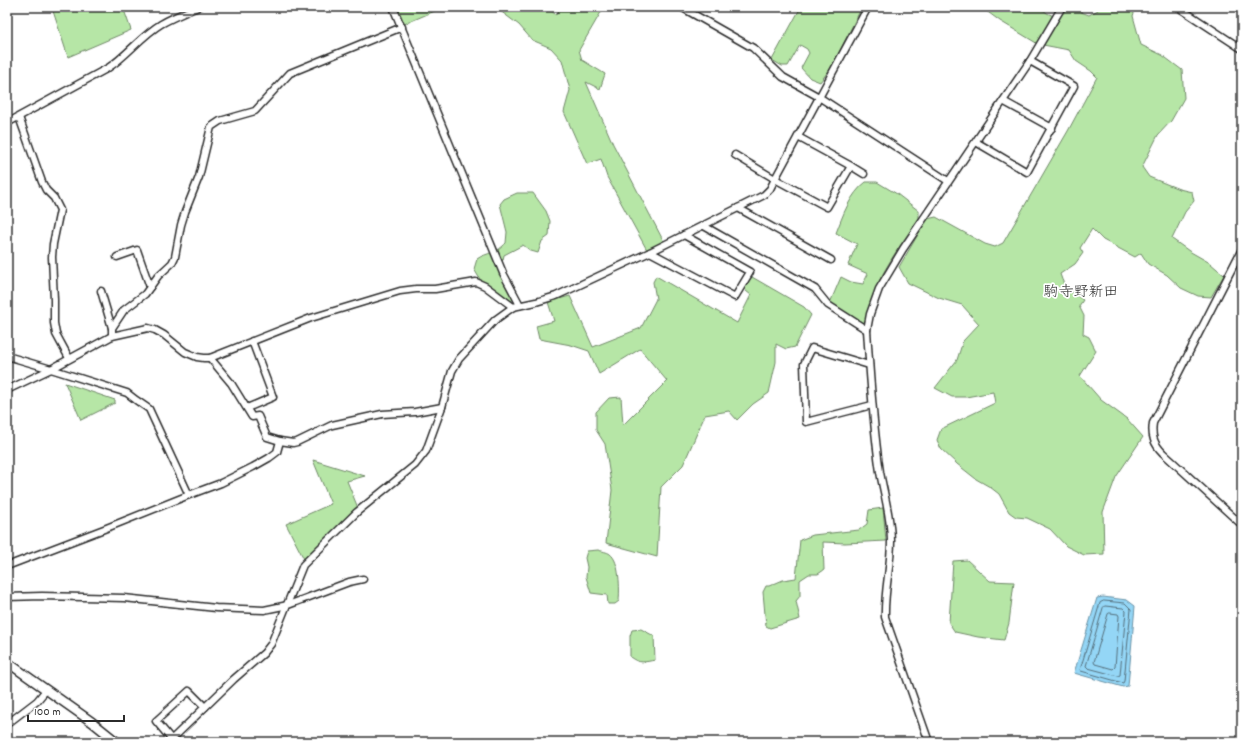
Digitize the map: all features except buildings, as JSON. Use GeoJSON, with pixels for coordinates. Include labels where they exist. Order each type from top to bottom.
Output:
{"type":"FeatureCollection","features":[{"type":"Feature","properties":{"kind":"main road"},"geometry":{"type":"LineString","coordinates":[[7,662],[92,722],[117,742]]}},
{"type":"Feature","properties":{"kind":"street"},"geometry":{"type":"LineString","coordinates":[[7,123],[112,65],[160,24],[198,7]]}},
{"type":"Feature","properties":{"kind":"street"},"geometry":{"type":"LineString","coordinates":[[393,7],[503,273],[520,305]]}},
{"type":"Feature","properties":{"kind":"street"},"geometry":{"type":"LineString","coordinates":[[682,7],[753,48],[782,77],[819,97],[948,181]]}},
{"type":"Feature","properties":{"kind":"street"},"geometry":{"type":"LineString","coordinates":[[205,707],[189,690],[156,721],[170,741],[234,679],[264,653],[271,644],[303,565],[357,512],[415,465],[426,451],[442,407],[452,371],[459,359],[495,320],[513,307],[556,296],[704,226],[764,195],[770,189],[868,7]]}},
{"type":"Feature","properties":{"kind":"street"},"geometry":{"type":"LineString","coordinates":[[929,742],[885,616],[891,542],[889,512],[880,472],[872,405],[866,330],[879,289],[903,249],[1030,62],[1062,7]]}},
{"type":"Feature","properties":{"kind":"street"},"geometry":{"type":"LineString","coordinates":[[1178,7],[1242,49]]}},
{"type":"Feature","properties":{"kind":"street"},"geometry":{"type":"LineString","coordinates":[[112,328],[124,310],[146,294],[158,276],[175,257],[185,212],[199,177],[211,127],[220,121],[255,111],[290,73],[402,27]]}},
{"type":"Feature","properties":{"kind":"street"},"geometry":{"type":"LineString","coordinates":[[976,142],[1027,172],[1074,86],[1030,62]]}},
{"type":"Feature","properties":{"kind":"street"},"geometry":{"type":"LineString","coordinates":[[1004,101],[1052,128]]}},
{"type":"Feature","properties":{"kind":"street"},"geometry":{"type":"LineString","coordinates":[[19,117],[42,182],[46,190],[54,198],[60,210],[52,257],[54,323],[56,334],[69,358]]}},
{"type":"Feature","properties":{"kind":"street"},"geometry":{"type":"LineString","coordinates":[[798,137],[864,174]]}},
{"type":"Feature","properties":{"kind":"street"},"geometry":{"type":"LineString","coordinates":[[735,155],[775,179],[827,207],[851,166]]}},
{"type":"Feature","properties":{"kind":"street"},"geometry":{"type":"LineString","coordinates":[[738,208],[831,260]]}},
{"type":"Feature","properties":{"kind":"street"},"geometry":{"type":"LineString","coordinates":[[704,226],[815,289],[828,305],[866,330]]}},
{"type":"Feature","properties":{"kind":"street"},"geometry":{"type":"LineString","coordinates":[[650,252],[735,297],[750,272],[684,235]]}},
{"type":"Feature","properties":{"kind":"street"},"geometry":{"type":"LineString","coordinates":[[1242,249],[1153,423],[1152,430],[1154,442],[1162,453],[1242,525]]}},
{"type":"Feature","properties":{"kind":"street"},"geometry":{"type":"LineString","coordinates":[[117,257],[137,250],[150,287]]}},
{"type":"Feature","properties":{"kind":"street"},"geometry":{"type":"LineString","coordinates":[[7,390],[112,336],[148,328],[164,335],[185,352],[197,357],[210,358],[311,318],[400,292],[416,289],[435,289],[476,282],[485,286],[513,307]]}},
{"type":"Feature","properties":{"kind":"street"},"geometry":{"type":"LineString","coordinates":[[101,291],[112,328],[112,336]]}},
{"type":"Feature","properties":{"kind":"street"},"geometry":{"type":"LineString","coordinates":[[248,408],[273,397],[252,341]]}},
{"type":"Feature","properties":{"kind":"street"},"geometry":{"type":"LineString","coordinates":[[869,365],[812,348],[804,364],[806,422],[872,405]]}},
{"type":"Feature","properties":{"kind":"street"},"geometry":{"type":"LineString","coordinates":[[7,356],[51,368],[127,393],[149,409],[189,495]]}},
{"type":"Feature","properties":{"kind":"street"},"geometry":{"type":"LineString","coordinates":[[210,358],[231,383],[248,408],[252,417],[258,416],[267,437],[280,441],[293,443],[297,442],[326,427],[386,413],[423,411],[442,407]]}},
{"type":"Feature","properties":{"kind":"street"},"geometry":{"type":"LineString","coordinates":[[7,566],[220,483],[269,458],[277,452],[280,441]]}},
{"type":"Feature","properties":{"kind":"street"},"geometry":{"type":"LineString","coordinates":[[7,597],[42,596],[124,598],[216,608],[264,610],[288,605],[349,582],[363,579]]}},
{"type":"Feature","properties":{"kind":"street"},"geometry":{"type":"LineString","coordinates":[[7,724],[37,701],[46,690]]}},
{"type":"Feature","properties":{"kind":"green space"},"geometry":{"type":"Polygon","coordinates":[[[53,7],[123,7],[131,30],[68,57],[53,7]]]}},
{"type":"Feature","properties":{"kind":"green space"},"geometry":{"type":"Polygon","coordinates":[[[395,7],[444,7],[402,25],[395,7]]]}},
{"type":"Feature","properties":{"kind":"green space"},"geometry":{"type":"Polygon","coordinates":[[[495,7],[547,7],[556,15],[561,7],[604,7],[579,50],[582,60],[605,74],[600,89],[586,82],[613,144],[664,242],[647,250],[607,177],[601,159],[587,164],[564,112],[570,90],[562,60],[551,48],[532,40],[519,25],[495,7]]]}},
{"type":"Feature","properties":{"kind":"green space"},"geometry":{"type":"Polygon","coordinates":[[[801,7],[862,7],[831,68],[820,82],[810,78],[801,68],[809,53],[807,49],[800,45],[788,66],[782,66],[772,60],[801,7]]]}},
{"type":"Feature","properties":{"kind":"green space"},"geometry":{"type":"Polygon","coordinates":[[[981,7],[999,7],[1005,11],[1009,7],[1039,7],[1058,18],[1065,7],[1079,7],[1081,12],[1089,15],[1098,10],[1099,7],[1136,7],[1133,16],[1141,45],[1162,55],[1182,70],[1184,98],[1171,121],[1158,135],[1142,167],[1149,177],[1179,189],[1192,192],[1194,201],[1185,212],[1172,239],[1210,263],[1224,275],[1211,297],[1198,296],[1181,288],[1167,275],[1148,264],[1141,253],[1135,257],[1103,240],[1092,229],[1080,248],[1083,253],[1075,264],[1060,274],[1066,287],[1083,300],[1079,306],[1084,316],[1083,334],[1089,337],[1096,351],[1080,376],[1101,400],[1127,419],[1143,437],[1116,477],[1103,512],[1104,554],[1084,555],[1066,546],[1050,529],[1027,518],[1016,517],[1009,512],[999,494],[957,464],[941,449],[937,440],[941,429],[995,403],[993,392],[966,397],[952,397],[935,388],[957,360],[963,341],[979,324],[962,305],[939,298],[908,283],[899,267],[927,219],[936,217],[985,244],[995,247],[1003,243],[1068,131],[1097,77],[1076,61],[1069,50],[1038,44],[1000,21],[981,7]]]}},
{"type":"Feature","properties":{"kind":"green space"},"geometry":{"type":"Polygon","coordinates":[[[866,182],[877,182],[897,194],[919,211],[919,218],[880,279],[864,324],[830,303],[841,277],[851,282],[863,284],[868,274],[848,265],[857,244],[836,233],[851,199],[866,182]]]}},
{"type":"Feature","properties":{"kind":"green space"},"geometry":{"type":"Polygon","coordinates":[[[517,193],[533,193],[546,211],[550,221],[549,236],[542,241],[538,253],[531,251],[523,245],[504,255],[503,260],[497,266],[513,299],[511,302],[481,281],[474,269],[477,259],[498,250],[506,243],[507,232],[500,204],[504,199],[517,193]]]}},
{"type":"Feature","properties":{"kind":"green space"},"geometry":{"type":"Polygon","coordinates":[[[656,276],[737,323],[751,295],[744,287],[752,277],[804,307],[811,315],[795,347],[786,349],[776,344],[776,362],[769,393],[753,404],[737,420],[729,411],[705,415],[683,465],[661,487],[657,557],[606,543],[612,490],[605,444],[596,430],[596,412],[609,398],[621,397],[623,425],[667,381],[640,349],[599,374],[589,351],[571,345],[539,339],[536,326],[554,321],[548,302],[570,296],[593,347],[641,328],[656,299],[653,282],[656,276]]]}},
{"type":"Feature","properties":{"kind":"green space"},"geometry":{"type":"Polygon","coordinates":[[[65,383],[115,400],[115,403],[81,420],[65,383]]]}},
{"type":"Feature","properties":{"kind":"green space"},"geometry":{"type":"Polygon","coordinates":[[[313,460],[365,476],[347,481],[358,508],[305,561],[286,524],[331,504],[313,460]]]}},
{"type":"Feature","properties":{"kind":"green space"},"geometry":{"type":"Polygon","coordinates":[[[883,508],[886,541],[845,543],[823,542],[824,570],[818,574],[809,574],[800,580],[800,596],[796,601],[800,619],[770,628],[766,626],[763,592],[766,586],[783,580],[796,578],[800,540],[813,535],[859,530],[867,524],[869,510],[883,508]]]}},
{"type":"Feature","properties":{"kind":"green space"},"geometry":{"type":"Polygon","coordinates":[[[598,550],[609,553],[618,569],[619,601],[615,604],[608,604],[607,595],[591,593],[586,577],[587,567],[585,558],[587,551],[598,550]]]}},
{"type":"Feature","properties":{"kind":"green space"},"geometry":{"type":"Polygon","coordinates":[[[967,560],[990,581],[1014,582],[1009,623],[1004,640],[978,637],[955,632],[949,623],[953,561],[967,560]]]}},
{"type":"Feature","properties":{"kind":"green space"},"geometry":{"type":"Polygon","coordinates":[[[641,629],[654,636],[655,660],[639,662],[630,657],[630,636],[632,630],[641,629]]]}},
{"type":"Feature","properties":{"kind":"water"},"geometry":{"type":"Polygon","coordinates":[[[1103,597],[1127,600],[1135,606],[1128,686],[1123,687],[1074,673],[1097,598],[1103,597]]]}},
{"type":"Feature","properties":{"kind":"district","name":"駒寺野新田"},"geometry":{"type":"Point","coordinates":[1081,291]}}]}
